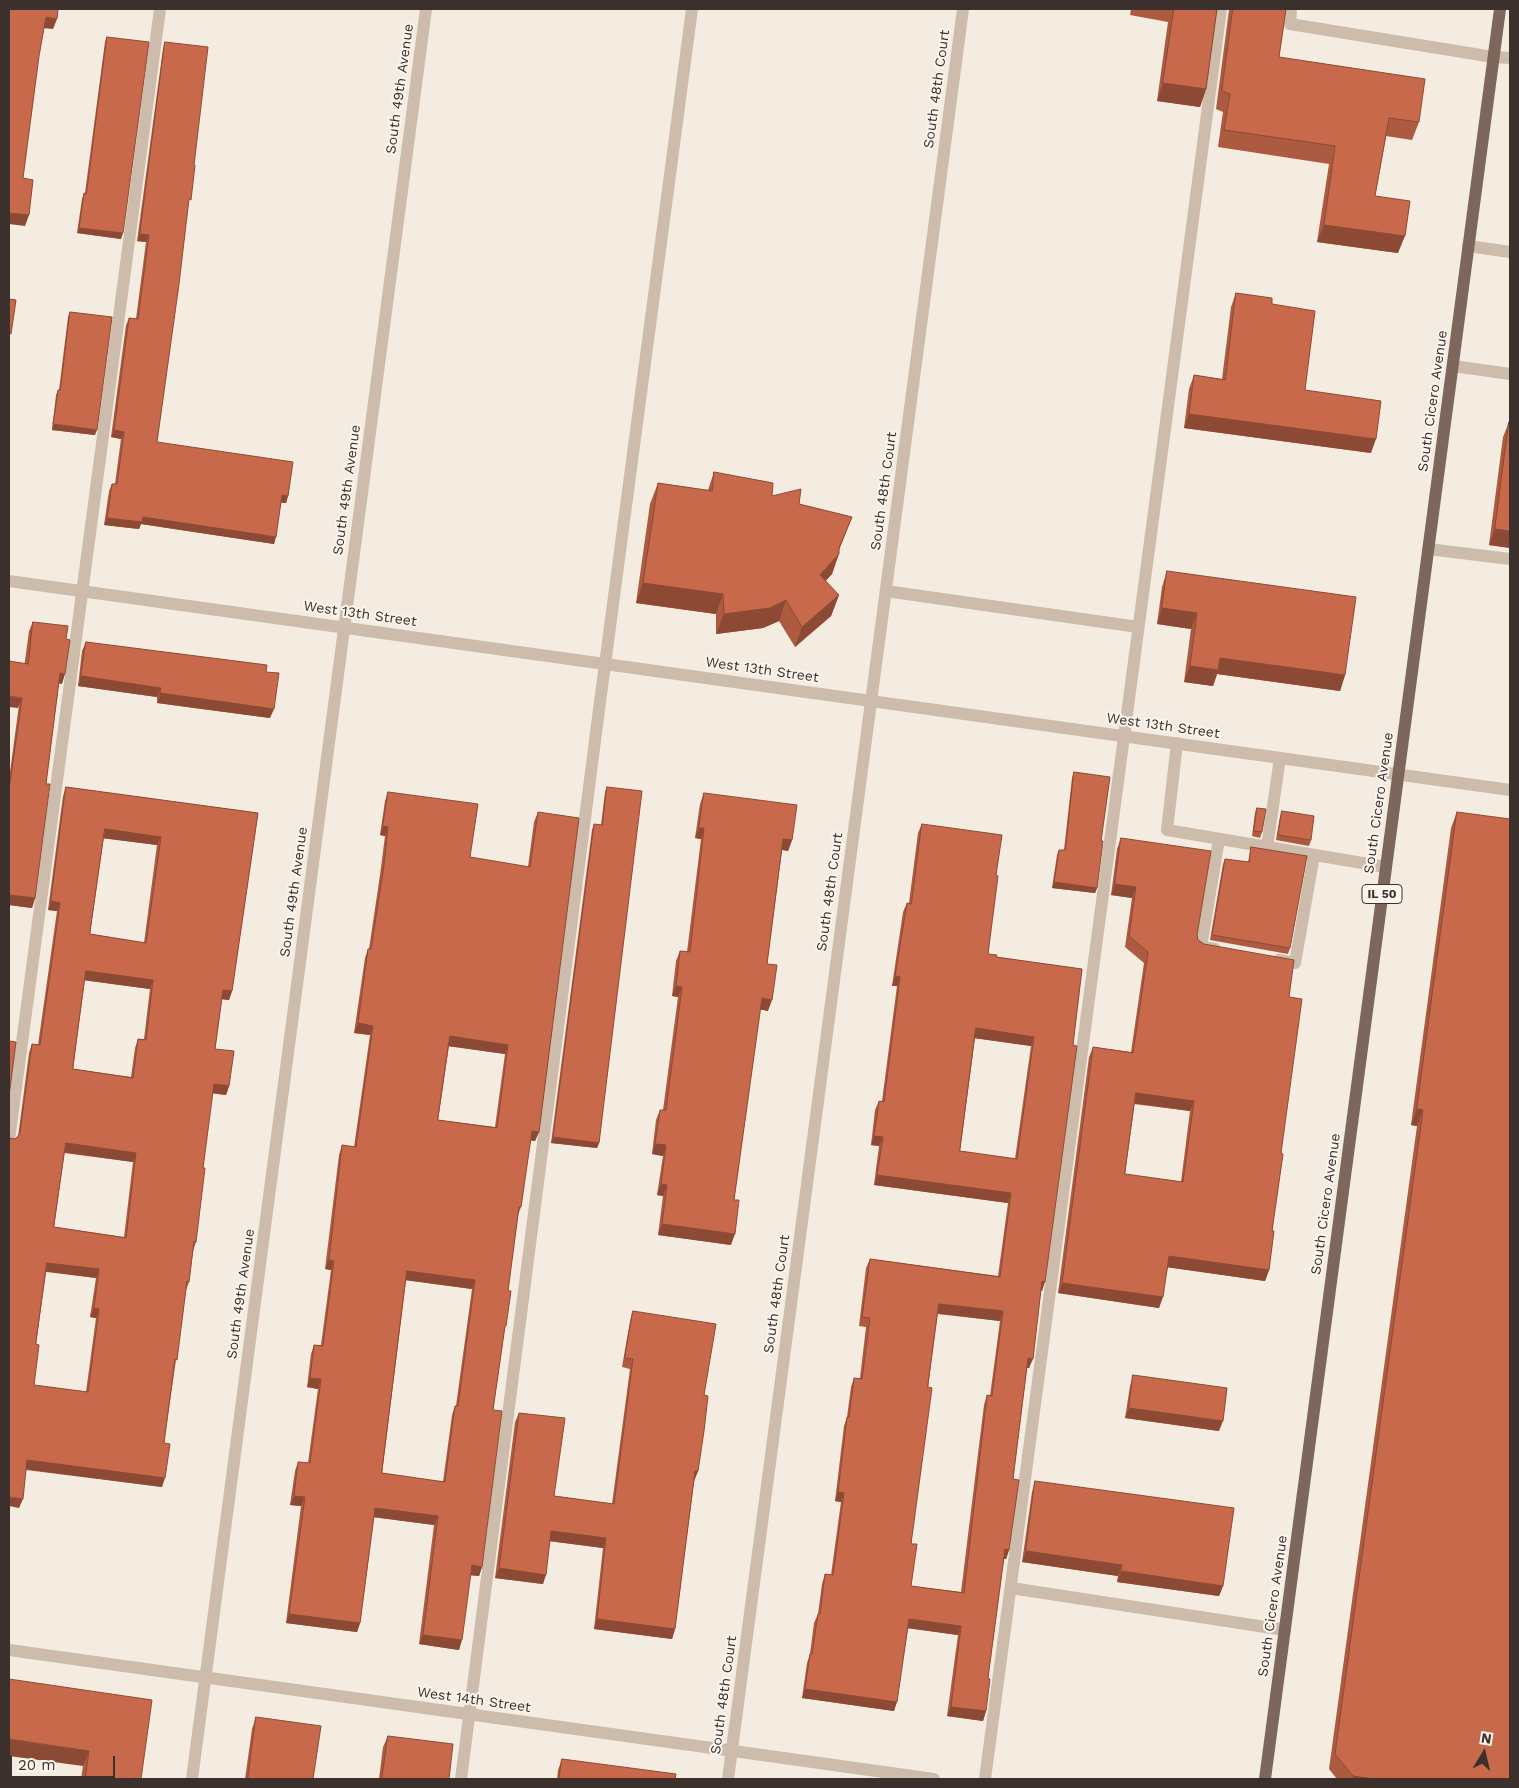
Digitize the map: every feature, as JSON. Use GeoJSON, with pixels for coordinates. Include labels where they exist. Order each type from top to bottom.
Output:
{"type":"FeatureCollection","features":[{"type":"Feature","properties":{"kind":"main road","name":"South Cicero Avenue"},"geometry":{"type":"LineString","coordinates":[[1265,1779],[1500,9]]}},
{"type":"Feature","properties":{"kind":"street"},"geometry":{"type":"LineString","coordinates":[[9,1140],[160,9]]}},
{"type":"Feature","properties":{"kind":"street","name":"South 49th Avenue"},"geometry":{"type":"LineString","coordinates":[[192,1779],[426,9]]}},
{"type":"Feature","properties":{"kind":"street"},"geometry":{"type":"LineString","coordinates":[[462,1779],[692,9]]}},
{"type":"Feature","properties":{"kind":"street","name":"South 48th Court"},"geometry":{"type":"LineString","coordinates":[[728,1779],[963,9]]}},
{"type":"Feature","properties":{"kind":"street"},"geometry":{"type":"LineString","coordinates":[[986,1779],[1221,9]]}},
{"type":"Feature","properties":{"kind":"street"},"geometry":{"type":"LineString","coordinates":[[1292,9],[1290,24],[1493,57],[1510,58]]}},
{"type":"Feature","properties":{"kind":"street"},"geometry":{"type":"LineString","coordinates":[[1468,246],[1510,252]]}},
{"type":"Feature","properties":{"kind":"street"},"geometry":{"type":"LineString","coordinates":[[1452,366],[1510,374]]}},
{"type":"Feature","properties":{"kind":"street"},"geometry":{"type":"LineString","coordinates":[[1428,549],[1510,558]]}},
{"type":"Feature","properties":{"kind":"street","name":"West 13th Street"},"geometry":{"type":"LineString","coordinates":[[9,581],[1510,790]]}},
{"type":"Feature","properties":{"kind":"street"},"geometry":{"type":"LineString","coordinates":[[886,591],[1138,627]]}},
{"type":"Feature","properties":{"kind":"street"},"geometry":{"type":"LineString","coordinates":[[1177,743],[1167,830],[1386,867]]}},
{"type":"Feature","properties":{"kind":"street"},"geometry":{"type":"LineString","coordinates":[[1267,846],[1280,758]]}},
{"type":"Feature","properties":{"kind":"street"},"geometry":{"type":"LineString","coordinates":[[1219,839],[1201,946],[1230,951]]}},
{"type":"Feature","properties":{"kind":"street"},"geometry":{"type":"LineString","coordinates":[[1267,958],[1295,963],[1314,855]]}},
{"type":"Feature","properties":{"kind":"street"},"geometry":{"type":"LineString","coordinates":[[1011,1588],[1285,1630]]}},
{"type":"Feature","properties":{"kind":"street","name":"West 14th Street"},"geometry":{"type":"LineString","coordinates":[[9,1650],[934,1779]]}},
{"type":"Feature","properties":{"kind":"building"},"geometry":{"type":"Polygon","coordinates":[[[9,9],[58,9],[57,19],[46,17],[39,56],[23,178],[33,180],[29,215],[9,213],[9,9]]]}},
{"type":"Feature","properties":{"kind":"building"},"geometry":{"type":"Polygon","coordinates":[[[1174,9],[1217,9],[1206,89],[1163,83],[1174,9]]]}},
{"type":"Feature","properties":{"kind":"building"},"geometry":{"type":"Polygon","coordinates":[[[1233,9],[1286,9],[1279,57],[1425,79],[1419,122],[1389,118],[1375,196],[1410,201],[1405,236],[1324,225],[1335,146],[1224,130],[1230,94],[1222,91],[1233,9]]]}},
{"type":"Feature","properties":{"kind":"building"},"geometry":{"type":"Polygon","coordinates":[[[107,37],[149,42],[123,233],[79,228],[84,193],[86,194],[107,37]]]}},
{"type":"Feature","properties":{"kind":"building"},"geometry":{"type":"Polygon","coordinates":[[[165,42],[208,47],[191,200],[189,199],[157,442],[293,462],[288,496],[282,495],[276,537],[143,517],[142,522],[107,518],[112,484],[117,484],[124,432],[114,430],[129,318],[138,319],[149,235],[140,234],[165,42]]]}},
{"type":"Feature","properties":{"kind":"building"},"geometry":{"type":"Polygon","coordinates":[[[1236,293],[1272,298],[1272,304],[1315,311],[1305,390],[1381,401],[1376,439],[1189,414],[1194,375],[1225,380],[1236,293]]]}},
{"type":"Feature","properties":{"kind":"building"},"geometry":{"type":"Polygon","coordinates":[[[9,299],[16,300],[11,334],[9,333],[9,299]]]}},
{"type":"Feature","properties":{"kind":"building"},"geometry":{"type":"Polygon","coordinates":[[[70,312],[112,317],[97,430],[53,424],[58,390],[60,390],[70,312]]]}},
{"type":"Feature","properties":{"kind":"building"},"geometry":{"type":"Polygon","coordinates":[[[1510,422],[1510,531],[1495,529],[1510,422]]]}},
{"type":"Feature","properties":{"kind":"building"},"geometry":{"type":"Polygon","coordinates":[[[714,472],[773,483],[772,496],[801,489],[799,504],[852,517],[839,548],[839,554],[820,575],[839,595],[802,627],[786,600],[770,608],[724,614],[723,594],[643,583],[658,483],[712,491],[714,472]]]}},
{"type":"Feature","properties":{"kind":"building"},"geometry":{"type":"Polygon","coordinates":[[[1167,571],[1356,597],[1345,675],[1220,658],[1218,670],[1190,666],[1197,613],[1162,608],[1167,571]]]}},
{"type":"Feature","properties":{"kind":"building"},"geometry":{"type":"Polygon","coordinates":[[[33,622],[68,626],[66,639],[70,640],[65,674],[60,673],[46,784],[50,784],[35,898],[9,895],[9,783],[22,698],[9,696],[9,661],[28,664],[33,622]]]}},
{"type":"Feature","properties":{"kind":"building"},"geometry":{"type":"Polygon","coordinates":[[[86,642],[267,665],[266,672],[279,673],[274,709],[160,693],[161,688],[81,676],[86,642]]]}},
{"type":"Feature","properties":{"kind":"building"},"geometry":{"type":"Polygon","coordinates":[[[1074,772],[1110,777],[1097,888],[1054,882],[1059,850],[1065,850],[1074,772]]]}},
{"type":"Feature","properties":{"kind":"building"},"geometry":{"type":"Polygon","coordinates":[[[66,787],[258,813],[232,991],[223,990],[215,1049],[234,1051],[229,1086],[214,1084],[196,1242],[194,1241],[189,1282],[187,1281],[164,1443],[170,1444],[165,1478],[27,1460],[23,1499],[9,1497],[9,1138],[15,1139],[20,1132],[32,1044],[40,1045],[60,903],[51,901],[66,787]],[[105,829],[90,934],[146,943],[161,837],[105,829]],[[86,971],[73,1069],[133,1078],[138,1039],[146,1040],[153,980],[86,971]],[[66,1143],[54,1227],[126,1238],[136,1153],[66,1143]],[[47,1263],[36,1344],[39,1345],[34,1385],[88,1392],[99,1309],[94,1308],[99,1269],[47,1263]]]}},
{"type":"Feature","properties":{"kind":"building"},"geometry":{"type":"Polygon","coordinates":[[[607,787],[642,791],[599,1143],[553,1137],[594,824],[602,825],[607,787]]]}},
{"type":"Feature","properties":{"kind":"building"},"geometry":{"type":"Polygon","coordinates":[[[388,792],[478,804],[470,857],[530,867],[538,812],[579,818],[539,1132],[532,1131],[521,1207],[519,1207],[508,1291],[511,1291],[493,1410],[502,1411],[482,1567],[472,1565],[462,1640],[423,1635],[438,1516],[375,1508],[360,1623],[289,1614],[305,1497],[294,1496],[298,1462],[310,1463],[321,1379],[310,1378],[314,1345],[323,1346],[334,1261],[329,1260],[342,1145],[356,1147],[373,1026],[358,1023],[368,949],[371,949],[384,865],[388,827],[383,826],[388,792]],[[450,1036],[438,1120],[497,1128],[508,1045],[450,1036]],[[407,1271],[382,1473],[445,1482],[455,1406],[458,1406],[475,1280],[407,1271]]]}},
{"type":"Feature","properties":{"kind":"building"},"geometry":{"type":"Polygon","coordinates":[[[704,793],[797,805],[792,840],[783,839],[767,964],[777,965],[772,1000],[762,998],[734,1200],[739,1200],[735,1234],[662,1224],[667,1185],[661,1184],[666,1145],[655,1144],[660,1110],[666,1110],[682,987],[676,986],[680,951],[690,952],[704,828],[699,828],[704,793]]]}},
{"type":"Feature","properties":{"kind":"building"},"geometry":{"type":"Polygon","coordinates":[[[1257,808],[1266,809],[1262,832],[1254,831],[1257,808]]]}},
{"type":"Feature","properties":{"kind":"building"},"geometry":{"type":"Polygon","coordinates":[[[1282,811],[1314,816],[1311,840],[1278,835],[1282,811]]]}},
{"type":"Feature","properties":{"kind":"building"},"geometry":{"type":"Polygon","coordinates":[[[1457,812],[1510,819],[1510,1779],[1374,1779],[1353,1776],[1335,1754],[1423,1110],[1417,1109],[1457,812]]]}},
{"type":"Feature","properties":{"kind":"building"},"geometry":{"type":"Polygon","coordinates":[[[922,824],[1002,835],[988,954],[997,955],[996,957],[1082,969],[1073,1045],[1077,1046],[1045,1282],[1042,1281],[1033,1359],[1028,1358],[1013,1479],[1019,1480],[1009,1550],[1005,1549],[988,1678],[990,1679],[986,1711],[951,1707],[961,1626],[909,1619],[897,1702],[805,1689],[818,1614],[820,1614],[825,1574],[833,1575],[844,1493],[838,1492],[847,1417],[849,1417],[854,1378],[862,1379],[870,1318],[862,1317],[870,1259],[1000,1277],[1011,1193],[877,1175],[883,1137],[874,1136],[879,1101],[884,1102],[900,977],[895,976],[907,903],[911,904],[922,824]],[[976,1028],[960,1151],[1017,1159],[1034,1037],[976,1028]],[[939,1304],[928,1387],[932,1388],[911,1544],[917,1544],[911,1586],[964,1593],[987,1395],[992,1396],[1003,1311],[939,1304]]]}},
{"type":"Feature","properties":{"kind":"building"},"geometry":{"type":"Polygon","coordinates":[[[1121,838],[1211,851],[1197,935],[1198,940],[1204,944],[1294,960],[1289,997],[1302,999],[1281,1153],[1283,1154],[1272,1231],[1274,1231],[1269,1270],[1169,1256],[1163,1297],[1062,1283],[1093,1047],[1133,1053],[1148,952],[1129,936],[1136,887],[1115,884],[1121,838]],[[1136,1093],[1125,1174],[1183,1182],[1194,1101],[1136,1093]]]}},
{"type":"Feature","properties":{"kind":"building"},"geometry":{"type":"Polygon","coordinates":[[[1251,847],[1307,856],[1290,948],[1212,935],[1225,859],[1249,862],[1251,847]]]}},
{"type":"Feature","properties":{"kind":"building"},"geometry":{"type":"Polygon","coordinates":[[[9,1041],[16,1042],[9,1096],[9,1041]]]}},
{"type":"Feature","properties":{"kind":"building"},"geometry":{"type":"Polygon","coordinates":[[[633,1311],[716,1324],[704,1395],[708,1396],[704,1431],[698,1471],[695,1471],[675,1629],[597,1619],[606,1538],[551,1531],[546,1575],[499,1568],[519,1413],[565,1418],[554,1496],[614,1504],[633,1359],[625,1358],[633,1311]]]}},
{"type":"Feature","properties":{"kind":"building"},"geometry":{"type":"Polygon","coordinates":[[[1133,1375],[1227,1388],[1223,1421],[1129,1408],[1133,1375]]]}},
{"type":"Feature","properties":{"kind":"building"},"geometry":{"type":"Polygon","coordinates":[[[1035,1481],[1234,1508],[1223,1586],[1121,1571],[1122,1565],[1026,1551],[1035,1481]]]}},
{"type":"Feature","properties":{"kind":"building"},"geometry":{"type":"Polygon","coordinates":[[[9,1679],[152,1700],[141,1779],[85,1779],[89,1751],[9,1739],[9,1679]]]}},
{"type":"Feature","properties":{"kind":"building"},"geometry":{"type":"Polygon","coordinates":[[[256,1717],[321,1726],[313,1779],[248,1779],[256,1717]]]}},
{"type":"Feature","properties":{"kind":"building"},"geometry":{"type":"Polygon","coordinates":[[[388,1736],[453,1744],[449,1779],[382,1779],[388,1736]]]}},
{"type":"Feature","properties":{"kind":"building"},"geometry":{"type":"Polygon","coordinates":[[[562,1759],[676,1774],[675,1779],[559,1779],[562,1759]]]}}]}
